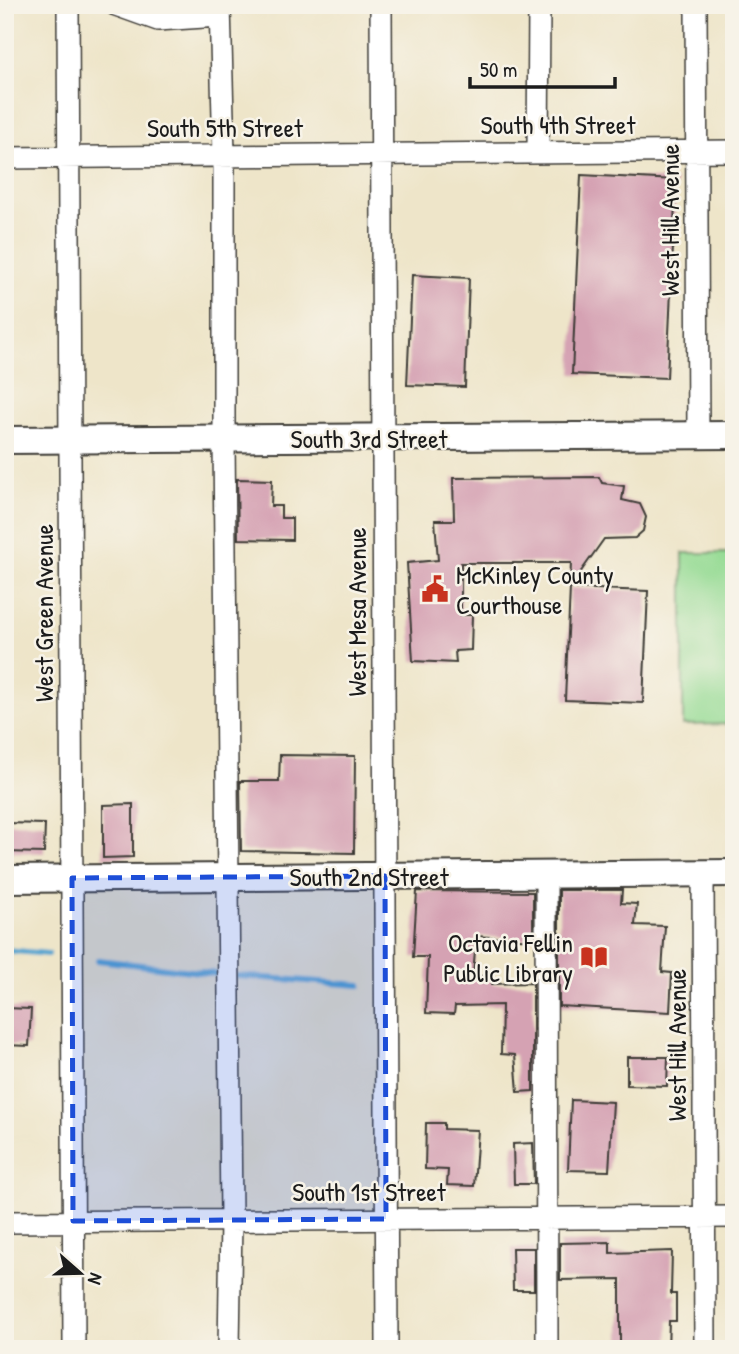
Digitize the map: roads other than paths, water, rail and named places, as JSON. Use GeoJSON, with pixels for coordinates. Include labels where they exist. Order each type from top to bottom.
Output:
{"type":"FeatureCollection","features":[{"type":"Feature","properties":{"kind":"main road","name":"South 3rd Street"},"geometry":{"type":"LineString","coordinates":[[5,440],[734,435]]}},
{"type":"Feature","properties":{"kind":"main road","name":"South 2nd Street"},"geometry":{"type":"LineString","coordinates":[[5,879],[734,873]]}},
{"type":"Feature","properties":{"kind":"street","name":"West Green Avenue"},"geometry":{"type":"LineString","coordinates":[[68,5],[74,1349]]}},
{"type":"Feature","properties":{"kind":"street"},"geometry":{"type":"LineString","coordinates":[[116,5],[158,20],[220,11],[224,155],[229,877],[229,1349]]}},
{"type":"Feature","properties":{"kind":"street","name":"West Mesa Avenue"},"geometry":{"type":"LineString","coordinates":[[381,5],[387,1349]]}},
{"type":"Feature","properties":{"kind":"street"},"geometry":{"type":"LineString","coordinates":[[538,152],[539,5]]}},
{"type":"Feature","properties":{"kind":"street","name":"West Hill Avenue"},"geometry":{"type":"LineString","coordinates":[[696,5],[698,435]]}},
{"type":"Feature","properties":{"kind":"street","name":"South 4th Street"},"geometry":{"type":"LineString","coordinates":[[382,153],[734,151]]}},
{"type":"Feature","properties":{"kind":"street","name":"South 5th Street"},"geometry":{"type":"LineString","coordinates":[[69,156],[382,153]]}},
{"type":"Feature","properties":{"kind":"street"},"geometry":{"type":"LineString","coordinates":[[5,158],[69,156]]}},
{"type":"Feature","properties":{"kind":"street","name":"West Hill Avenue"},"geometry":{"type":"LineString","coordinates":[[703,874],[705,1349]]}},
{"type":"Feature","properties":{"kind":"street"},"geometry":{"type":"LineString","coordinates":[[545,875],[547,1349]]}},
{"type":"Feature","properties":{"kind":"street","name":"South 1st Street"},"geometry":{"type":"LineString","coordinates":[[5,1222],[734,1217]]}},
{"type":"Feature","properties":{"kind":"waterway"},"geometry":{"type":"LineString","coordinates":[[5,950],[48,954]]}},
{"type":"Feature","properties":{"kind":"waterway"},"geometry":{"type":"LineString","coordinates":[[98,960],[217,974]]}},
{"type":"Feature","properties":{"kind":"waterway"},"geometry":{"type":"LineString","coordinates":[[238,976],[360,985]]}},
{"type":"Feature","properties":{"kind":"place","name":"McKinley County Courthouse"},"geometry":{"type":"Point","coordinates":[435,589]}},
{"type":"Feature","properties":{"kind":"place","name":"Octavia Fellin Public Library"},"geometry":{"type":"Point","coordinates":[594,957]}}]}
